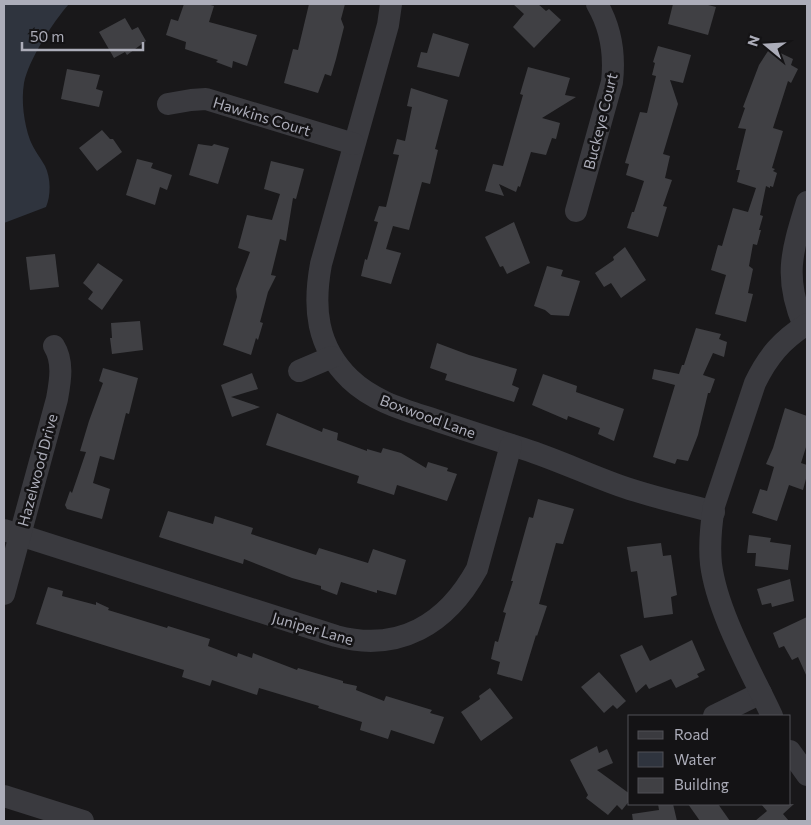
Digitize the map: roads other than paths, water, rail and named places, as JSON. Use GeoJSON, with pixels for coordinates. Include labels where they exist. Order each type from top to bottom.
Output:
{"type":"FeatureCollection","features":[{"type":"Feature","properties":{"kind":"street","name":"Boxwood Lane"},"geometry":{"type":"LineString","coordinates":[[392,4],[388,25],[321,264],[316,305],[319,324],[326,346],[332,357],[348,378],[357,386],[383,401],[511,445],[616,485],[714,512]]}},
{"type":"Feature","properties":{"kind":"street","name":"Buckeye Court"},"geometry":{"type":"LineString","coordinates":[[576,211],[612,82],[614,67],[608,29],[597,4]]}},
{"type":"Feature","properties":{"kind":"street","name":"Hawkins Court"},"geometry":{"type":"LineString","coordinates":[[168,104],[206,99],[354,144]]}},
{"type":"Feature","properties":{"kind":"street"},"geometry":{"type":"LineString","coordinates":[[772,715],[728,622],[718,596],[711,563],[710,544],[714,512],[746,407],[764,366],[788,337],[806,325],[793,297],[791,270],[797,234],[807,202]]}},
{"type":"Feature","properties":{"kind":"street","name":"Hazelwood Drive"},"geometry":{"type":"LineString","coordinates":[[4,594],[12,532],[60,381],[60,355],[54,346]]}},
{"type":"Feature","properties":{"kind":"street"},"geometry":{"type":"LineString","coordinates":[[299,371],[332,357]]}},
{"type":"Feature","properties":{"kind":"street","name":"Juniper Lane"},"geometry":{"type":"LineString","coordinates":[[12,532],[336,636],[362,642],[376,642],[409,635],[426,626],[456,601],[467,587],[477,569],[511,445]]}},
{"type":"Feature","properties":{"kind":"street"},"geometry":{"type":"LineString","coordinates":[[716,715],[761,693]]}},
{"type":"Feature","properties":{"kind":"street"},"geometry":{"type":"LineString","coordinates":[[791,752],[807,775]]}},
{"type":"Feature","properties":{"kind":"street"},"geometry":{"type":"LineString","coordinates":[[4,796],[83,821]]}},
{"type":"Feature","properties":{"kind":"water"},"geometry":{"type":"Polygon","coordinates":[[[5,4],[69,4],[36,52],[27,73],[23,90],[24,112],[30,140],[45,166],[48,176],[50,187],[48,203],[46,207],[4,223],[5,4]]]}}]}
